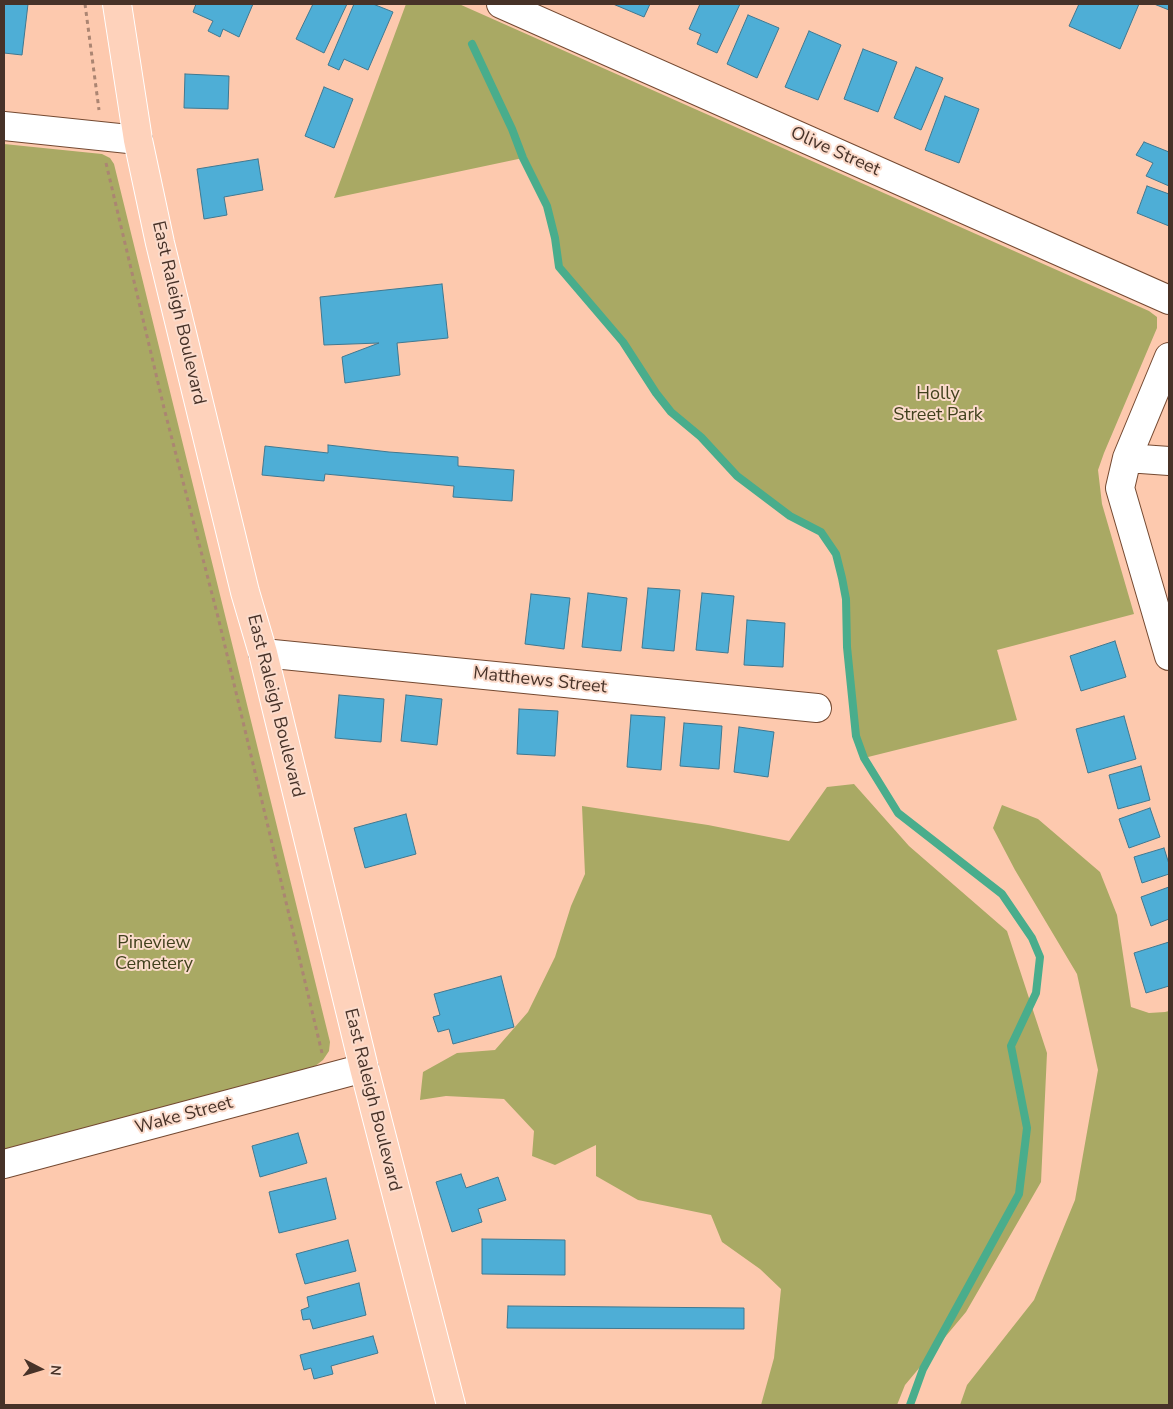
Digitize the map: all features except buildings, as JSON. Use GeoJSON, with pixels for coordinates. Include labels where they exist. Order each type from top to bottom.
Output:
{"type":"FeatureCollection","features":[{"type":"Feature","properties":{"kind":"main road","name":"East Raleigh Boulevard"},"geometry":{"type":"LineString","coordinates":[[117,4],[138,140],[167,271],[245,592],[263,653],[364,1068],[451,1405]]}},
{"type":"Feature","properties":{"kind":"street","name":"Olive Street"},"geometry":{"type":"LineString","coordinates":[[518,7],[1169,300]]}},
{"type":"Feature","properties":{"kind":"street"},"geometry":{"type":"LineString","coordinates":[[4,126],[138,140]]}},
{"type":"Feature","properties":{"kind":"street"},"geometry":{"type":"LineString","coordinates":[[1169,357],[1127,458],[1120,488],[1169,656]]}},
{"type":"Feature","properties":{"kind":"street"},"geometry":{"type":"LineString","coordinates":[[1127,458],[1169,461]]}},
{"type":"Feature","properties":{"kind":"street","name":"Matthews Street"},"geometry":{"type":"LineString","coordinates":[[263,653],[817,708]]}},
{"type":"Feature","properties":{"kind":"street","name":"Wake Street"},"geometry":{"type":"LineString","coordinates":[[4,1164],[364,1068]]}},
{"type":"Feature","properties":{"kind":"path"},"geometry":{"type":"LineString","coordinates":[[84,4],[99,110]]}},
{"type":"Feature","properties":{"kind":"path"},"geometry":{"type":"LineString","coordinates":[[106,162],[164,408],[224,640],[324,1060]]}},
{"type":"Feature","properties":{"kind":"green space","name":"Holly Street Park"},"geometry":{"type":"Polygon","coordinates":[[[406,4],[459,4],[1149,311],[1157,317],[1157,328],[1098,470],[1102,504],[1134,614],[997,650],[1017,720],[864,758],[856,736],[847,647],[845,599],[836,554],[821,532],[790,516],[737,476],[701,437],[671,412],[656,393],[623,342],[559,267],[555,238],[547,206],[523,158],[334,198],[406,4]]]}},
{"type":"Feature","properties":{"kind":"green space","name":"Pineview Cemetery"},"geometry":{"type":"Polygon","coordinates":[[[4,144],[102,154],[110,158],[114,164],[330,1042],[329,1051],[323,1060],[314,1067],[4,1149],[4,144]]]}},
{"type":"Feature","properties":{"kind":"green space"},"geometry":{"type":"Polygon","coordinates":[[[854,784],[909,846],[1007,931],[1047,1053],[1041,1182],[966,1312],[905,1385],[897,1405],[761,1405],[774,1358],[781,1289],[760,1269],[722,1242],[711,1215],[638,1200],[596,1176],[596,1145],[555,1165],[532,1156],[534,1131],[504,1099],[446,1096],[420,1100],[423,1072],[457,1053],[495,1050],[528,1012],[555,957],[571,906],[585,874],[582,806],[708,825],[789,841],[827,787],[854,784]]]}},
{"type":"Feature","properties":{"kind":"green space"},"geometry":{"type":"Polygon","coordinates":[[[1002,805],[1038,819],[1100,872],[1117,915],[1131,1007],[1149,1013],[1169,1011],[1169,1405],[960,1405],[967,1385],[1034,1300],[1075,1200],[1098,1070],[1077,974],[1015,870],[993,828],[1002,805]]]}},
{"type":"Feature","properties":{"kind":"waterway"},"geometry":{"type":"LineString","coordinates":[[472,44],[512,129],[523,158],[547,206],[555,238],[559,267],[623,342],[656,393],[671,412],[701,437],[737,476],[790,516],[821,532],[836,554],[846,599],[847,647],[856,736],[864,758],[898,813],[1002,894],[1032,938],[1040,957],[1036,993],[1011,1046],[1027,1128],[1019,1194],[923,1369],[910,1405]]}}]}
